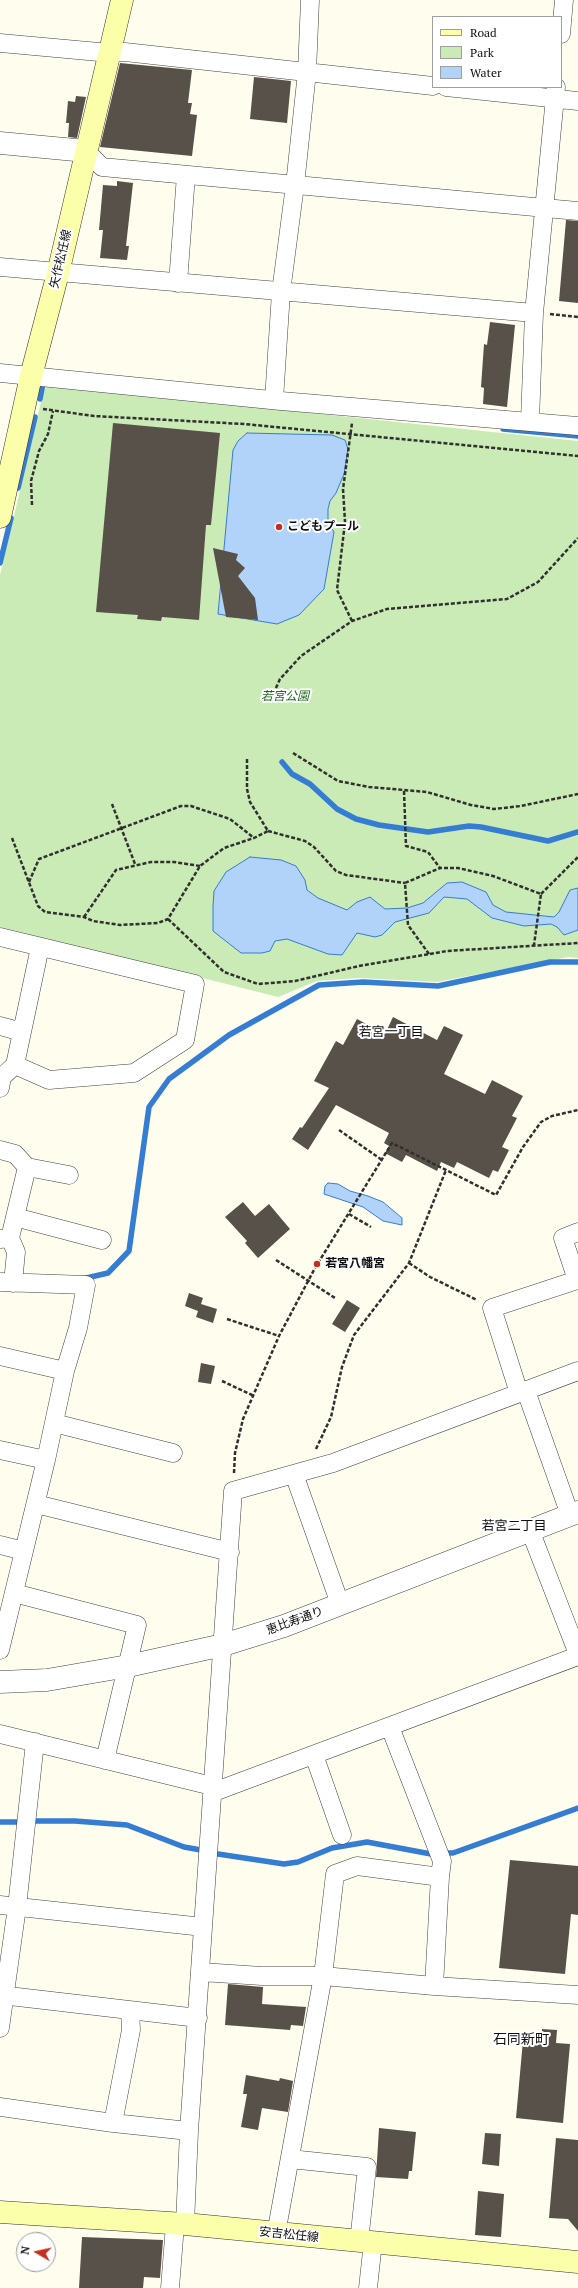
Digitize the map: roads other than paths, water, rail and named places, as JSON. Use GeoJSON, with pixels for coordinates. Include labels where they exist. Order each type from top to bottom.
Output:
{"type":"FeatureCollection","features":[{"type":"Feature","properties":{"kind":"main road","name":"矢作松任線"},"geometry":{"type":"LineString","coordinates":[[0,518],[3,487],[58,273],[122,0]]}},
{"type":"Feature","properties":{"kind":"main road","name":"安吉松任線"},"geometry":{"type":"LineString","coordinates":[[0,2212],[180,2224],[578,2262]]}},
{"type":"Feature","properties":{"kind":"street"},"geometry":{"type":"LineString","coordinates":[[274,400],[281,292],[295,185],[307,72],[310,0]]}},
{"type":"Feature","properties":{"kind":"street"},"geometry":{"type":"LineString","coordinates":[[562,23],[564,0]]}},
{"type":"Feature","properties":{"kind":"street"},"geometry":{"type":"LineString","coordinates":[[0,43],[110,53],[125,52],[432,86]]}},
{"type":"Feature","properties":{"kind":"street"},"geometry":{"type":"LineString","coordinates":[[464,88],[555,93],[578,101]]}},
{"type":"Feature","properties":{"kind":"street"},"geometry":{"type":"LineString","coordinates":[[530,421],[534,313],[555,93]]}},
{"type":"Feature","properties":{"kind":"street"},"geometry":{"type":"LineString","coordinates":[[0,143],[86,151],[102,167],[543,209],[578,211]]}},
{"type":"Feature","properties":{"kind":"street"},"geometry":{"type":"LineString","coordinates":[[178,283],[186,175]]}},
{"type":"Feature","properties":{"kind":"street"},"geometry":{"type":"LineString","coordinates":[[0,267],[534,313]]}},
{"type":"Feature","properties":{"kind":"street"},"geometry":{"type":"LineString","coordinates":[[0,373],[274,400],[578,426]]}},
{"type":"Feature","properties":{"kind":"street"},"geometry":{"type":"LineString","coordinates":[[0,937],[195,984],[185,1040],[134,1073],[49,1080],[15,1065]]}},
{"type":"Feature","properties":{"kind":"street"},"geometry":{"type":"LineString","coordinates":[[0,1088],[2,1077],[15,1065],[40,947]]}},
{"type":"Feature","properties":{"kind":"street"},"geometry":{"type":"LineString","coordinates":[[0,1026],[22,1032]]}},
{"type":"Feature","properties":{"kind":"street"},"geometry":{"type":"LineString","coordinates":[[0,1150],[15,1154],[27,1167],[69,1175]]}},
{"type":"Feature","properties":{"kind":"street"},"geometry":{"type":"LineString","coordinates":[[0,1650],[36,1504],[65,1371],[78,1328],[86,1285],[10,1279],[16,1252],[5,1239],[15,1217],[27,1167]]}},
{"type":"Feature","properties":{"kind":"street"},"geometry":{"type":"LineString","coordinates":[[15,1217],[102,1240]]}},
{"type":"Feature","properties":{"kind":"street"},"geometry":{"type":"LineString","coordinates":[[575,1515],[522,1392],[492,1308],[577,1280],[563,1238],[578,1232]]}},
{"type":"Feature","properties":{"kind":"street"},"geometry":{"type":"LineString","coordinates":[[0,1356],[65,1371]]}},
{"type":"Feature","properties":{"kind":"street"},"geometry":{"type":"LineString","coordinates":[[170,2288],[180,2224],[198,2018],[212,1786],[230,1552],[233,1491],[333,1463],[578,1371]]}},
{"type":"Feature","properties":{"kind":"street"},"geometry":{"type":"LineString","coordinates":[[54,1423],[173,1453]]}},
{"type":"Feature","properties":{"kind":"street"},"geometry":{"type":"LineString","coordinates":[[0,1450],[46,1460]]}},
{"type":"Feature","properties":{"kind":"street"},"geometry":{"type":"LineString","coordinates":[[294,1474],[340,1604]]}},
{"type":"Feature","properties":{"kind":"street"},"geometry":{"type":"LineString","coordinates":[[36,1504],[230,1552]]}},
{"type":"Feature","properties":{"kind":"street","name":"恵比寿通り"},"geometry":{"type":"LineString","coordinates":[[0,1682],[47,1680],[128,1666],[223,1645],[284,1626],[530,1530],[575,1515]]}},
{"type":"Feature","properties":{"kind":"street"},"geometry":{"type":"LineString","coordinates":[[0,1734],[212,1786],[219,1790],[390,1727],[578,1655],[530,1530]]}},
{"type":"Feature","properties":{"kind":"street"},"geometry":{"type":"LineString","coordinates":[[0,1545],[24,1551]]}},
{"type":"Feature","properties":{"kind":"street"},"geometry":{"type":"LineString","coordinates":[[14,1593],[137,1625],[105,1760]]}},
{"type":"Feature","properties":{"kind":"street"},"geometry":{"type":"LineString","coordinates":[[390,1727],[442,1861],[434,1986]]}},
{"type":"Feature","properties":{"kind":"street"},"geometry":{"type":"LineString","coordinates":[[0,2028],[9,1906],[35,1742]]}},
{"type":"Feature","properties":{"kind":"street"},"geometry":{"type":"LineString","coordinates":[[314,1755],[342,1835]]}},
{"type":"Feature","properties":{"kind":"street"},"geometry":{"type":"LineString","coordinates":[[276,2234],[323,1976],[335,1874],[357,1866],[440,1877]]}},
{"type":"Feature","properties":{"kind":"street"},"geometry":{"type":"LineString","coordinates":[[9,1906],[203,1927]]}},
{"type":"Feature","properties":{"kind":"street"},"geometry":{"type":"LineString","coordinates":[[201,1972],[262,1976],[323,1976],[434,1986],[578,1995]]}},
{"type":"Feature","properties":{"kind":"street"},"geometry":{"type":"LineString","coordinates":[[2,1996],[198,2018]]}},
{"type":"Feature","properties":{"kind":"street"},"geometry":{"type":"LineString","coordinates":[[113,2123],[131,2030],[130,2010]]}},
{"type":"Feature","properties":{"kind":"street"},"geometry":{"type":"LineString","coordinates":[[0,2107],[113,2123],[189,2131]]}},
{"type":"Feature","properties":{"kind":"street"},"geometry":{"type":"LineString","coordinates":[[290,2159],[367,2167],[366,2242],[368,2288]]}},
{"type":"Feature","properties":{"kind":"water","name":"こどもプール"},"geometry":{"type":"Polygon","coordinates":[[[247,433],[332,435],[345,440],[348,449],[344,474],[336,493],[330,501],[328,509],[328,522],[334,532],[324,589],[299,615],[277,624],[218,614],[233,450],[238,441],[247,433]]]}},
{"type":"Feature","properties":{"kind":"water"},"geometry":{"type":"Polygon","coordinates":[[[250,857],[281,860],[296,866],[305,880],[307,890],[318,898],[347,910],[357,902],[370,897],[385,909],[407,908],[423,903],[447,883],[462,882],[486,892],[493,905],[506,912],[554,917],[559,912],[570,890],[578,888],[578,930],[564,935],[557,927],[551,924],[524,926],[492,918],[467,899],[444,897],[429,913],[395,922],[382,935],[375,937],[357,933],[342,955],[328,954],[287,939],[275,941],[270,951],[262,953],[241,953],[213,931],[214,891],[226,872],[250,857]]]}},
{"type":"Feature","properties":{"kind":"water"},"geometry":{"type":"Polygon","coordinates":[[[328,1183],[338,1184],[350,1191],[383,1202],[402,1218],[402,1225],[383,1221],[363,1207],[324,1194],[325,1186],[328,1183]]]}},
{"type":"Feature","properties":{"kind":"waterway"},"geometry":{"type":"LineString","coordinates":[[40,399],[43,383],[47,383]]}},
{"type":"Feature","properties":{"kind":"waterway"},"geometry":{"type":"LineString","coordinates":[[18,488],[35,417]]}},
{"type":"Feature","properties":{"kind":"waterway"},"geometry":{"type":"LineString","coordinates":[[503,429],[578,436]]}},
{"type":"Feature","properties":{"kind":"waterway"},"geometry":{"type":"LineString","coordinates":[[0,563],[11,518]]}},
{"type":"Feature","properties":{"kind":"waterway"},"geometry":{"type":"LineString","coordinates":[[282,762],[292,774],[310,784],[337,809],[356,819],[379,825],[428,832],[469,826],[481,827],[548,841],[578,832]]}},
{"type":"Feature","properties":{"kind":"waterway"},"geometry":{"type":"LineString","coordinates":[[82,1279],[108,1273],[129,1251],[149,1107],[169,1079],[229,1035],[319,985],[363,982],[438,986],[550,962],[578,962]]}},
{"type":"Feature","properties":{"kind":"waterway"},"geometry":{"type":"LineString","coordinates":[[444,1853],[453,1853],[578,1808]]}},
{"type":"Feature","properties":{"kind":"waterway"},"geometry":{"type":"LineString","coordinates":[[33,1821],[75,1821],[127,1825],[184,1847],[201,1850]]}},
{"type":"Feature","properties":{"kind":"waterway"},"geometry":{"type":"LineString","coordinates":[[0,1822],[19,1822]]}},
{"type":"Feature","properties":{"kind":"waterway"},"geometry":{"type":"LineString","coordinates":[[218,1854],[284,1864],[298,1862],[332,1848],[367,1842],[431,1854]]}},
{"type":"Feature","properties":{"kind":"place","name":"こどもプール"},"geometry":{"type":"Point","coordinates":[279,527]}},
{"type":"Feature","properties":{"kind":"place","name":"若宮八幡宮"},"geometry":{"type":"Point","coordinates":[317,1264]}},
{"type":"Feature","properties":{"kind":"district","name":"若宮一丁目"},"geometry":{"type":"Point","coordinates":[391,1032]}},
{"type":"Feature","properties":{"kind":"district","name":"若宮二丁目"},"geometry":{"type":"Point","coordinates":[514,1526]}},
{"type":"Feature","properties":{"kind":"district","name":"石同新町"},"geometry":{"type":"Point","coordinates":[521,2040]}},
{"type":"Feature","properties":{"kind":"park label","name":"若宮公園"},"geometry":{"type":"Point","coordinates":[285,697]}}]}
